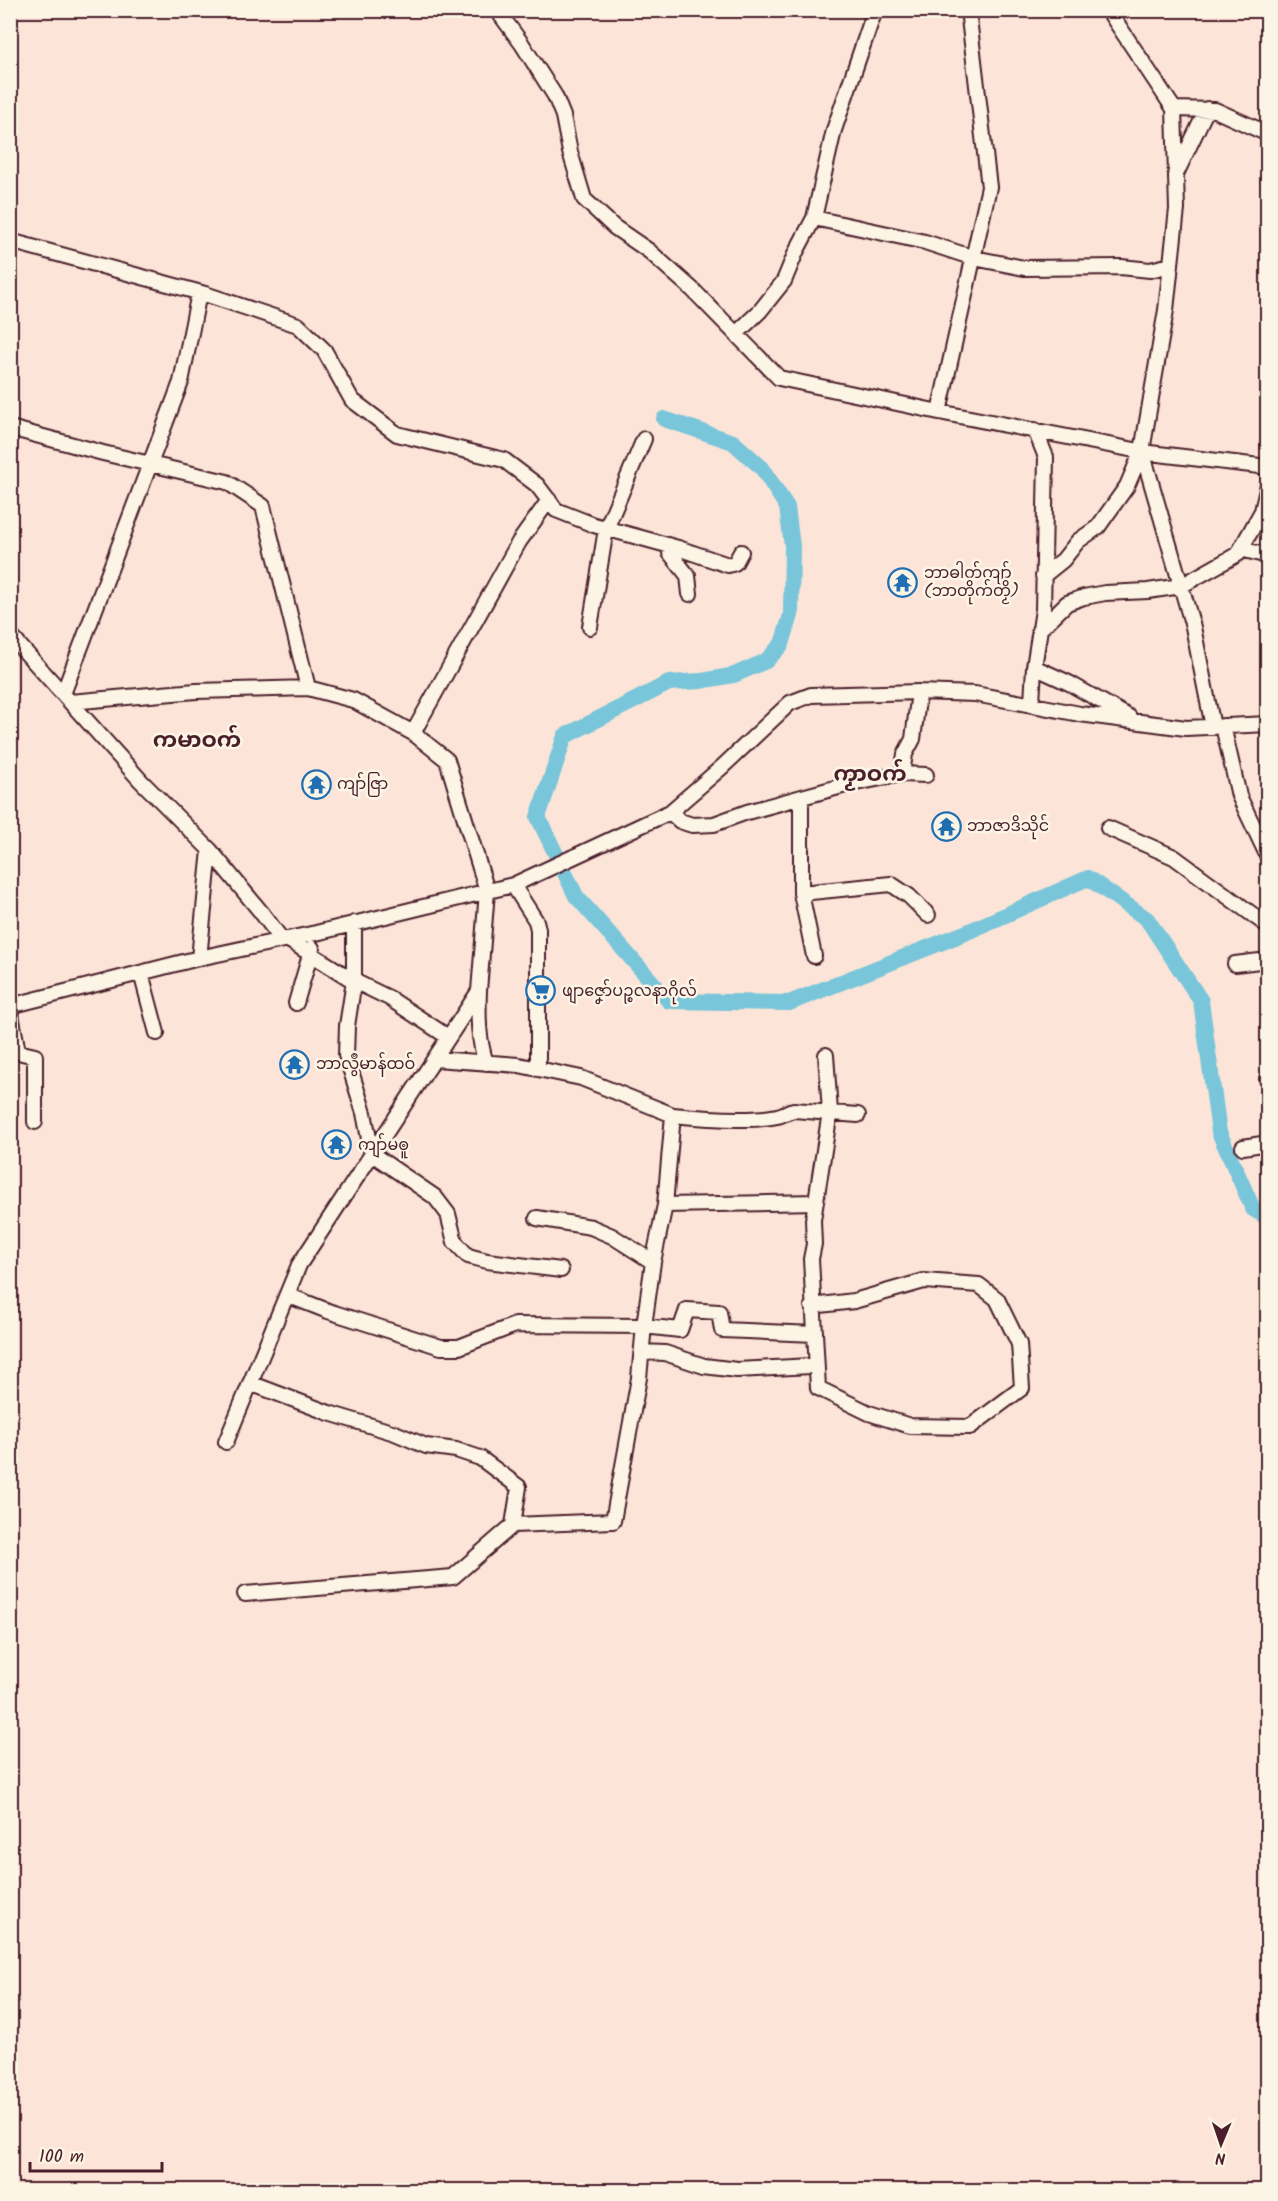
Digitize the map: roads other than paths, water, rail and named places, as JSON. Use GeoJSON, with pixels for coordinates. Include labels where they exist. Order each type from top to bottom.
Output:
{"type":"FeatureCollection","features":[{"type":"Feature","properties":{"kind":"street"},"geometry":{"type":"LineString","coordinates":[[497,10],[555,96],[563,116],[570,152],[584,199],[614,227],[649,250],[693,290],[779,378],[1142,451],[1268,467]]}},
{"type":"Feature","properties":{"kind":"street"},"geometry":{"type":"LineString","coordinates":[[736,334],[760,311],[784,281],[814,218],[834,130],[875,10]]}},
{"type":"Feature","properties":{"kind":"street"},"geometry":{"type":"LineString","coordinates":[[939,412],[989,187],[968,10]]}},
{"type":"Feature","properties":{"kind":"street"},"geometry":{"type":"LineString","coordinates":[[1043,576],[1063,560],[1078,541],[1098,527],[1127,486],[1142,451],[1166,310],[1177,209],[1174,109],[1108,10]]}},
{"type":"Feature","properties":{"kind":"street"},"geometry":{"type":"LineString","coordinates":[[1174,109],[1215,110],[1268,134]]}},
{"type":"Feature","properties":{"kind":"street"},"geometry":{"type":"LineString","coordinates":[[1176,174],[1207,110]]}},
{"type":"Feature","properties":{"kind":"street"},"geometry":{"type":"LineString","coordinates":[[814,218],[925,242],[974,258],[1024,268],[1121,267],[1150,270],[1171,265]]}},
{"type":"Feature","properties":{"kind":"street"},"geometry":{"type":"LineString","coordinates":[[10,241],[199,293],[298,325],[324,350],[352,400],[397,434],[504,460],[537,485],[556,510],[606,529],[671,546],[728,565],[735,563],[741,552]]}},
{"type":"Feature","properties":{"kind":"street"},"geometry":{"type":"LineString","coordinates":[[66,698],[181,382],[199,293]]}},
{"type":"Feature","properties":{"kind":"street"},"geometry":{"type":"LineString","coordinates":[[10,428],[227,482],[263,506],[308,688]]}},
{"type":"Feature","properties":{"kind":"street"},"geometry":{"type":"LineString","coordinates":[[1032,703],[1034,667],[1042,610],[1046,457],[1035,430]]}},
{"type":"Feature","properties":{"kind":"street"},"geometry":{"type":"LineString","coordinates":[[590,627],[606,529],[644,439]]}},
{"type":"Feature","properties":{"kind":"street"},"geometry":{"type":"LineString","coordinates":[[1142,451],[1239,796],[1268,857]]}},
{"type":"Feature","properties":{"kind":"street"},"geometry":{"type":"LineString","coordinates":[[1039,630],[1067,603],[1084,597],[1181,586],[1238,554],[1262,511],[1268,484]]}},
{"type":"Feature","properties":{"kind":"street"},"geometry":{"type":"LineString","coordinates":[[413,733],[519,542],[549,500]]}},
{"type":"Feature","properties":{"kind":"street"},"geometry":{"type":"LineString","coordinates":[[671,546],[670,553],[688,576],[690,594]]}},
{"type":"Feature","properties":{"kind":"street"},"geometry":{"type":"LineString","coordinates":[[1241,549],[1268,556]]}},
{"type":"Feature","properties":{"kind":"street"},"geometry":{"type":"LineString","coordinates":[[10,635],[141,781],[210,850],[285,940],[354,981],[389,998],[448,1037]]}},
{"type":"Feature","properties":{"kind":"street"},"geometry":{"type":"LineString","coordinates":[[1034,667],[1070,683],[1136,721]]}},
{"type":"Feature","properties":{"kind":"street"},"geometry":{"type":"LineString","coordinates":[[66,698],[308,688],[353,700],[413,733],[447,760],[487,891],[478,991],[480,1046],[486,1063]]}},
{"type":"Feature","properties":{"kind":"street"},"geometry":{"type":"LineString","coordinates":[[35,1122],[35,1056],[18,1052],[10,1008],[199,958],[316,933],[513,885],[670,812],[790,703],[811,695],[919,692],[975,694],[1032,703],[1080,714],[1186,728],[1268,724]]}},
{"type":"Feature","properties":{"kind":"street"},"geometry":{"type":"LineString","coordinates":[[902,774],[905,754],[913,739],[919,692]]}},
{"type":"Feature","properties":{"kind":"street"},"geometry":{"type":"LineString","coordinates":[[670,812],[680,821],[692,825],[714,824],[747,812],[846,785],[902,774],[926,775]]}},
{"type":"Feature","properties":{"kind":"street"},"geometry":{"type":"LineString","coordinates":[[801,797],[801,893],[814,956]]}},
{"type":"Feature","properties":{"kind":"street"},"geometry":{"type":"LineString","coordinates":[[1108,828],[1174,858],[1268,926]]}},
{"type":"Feature","properties":{"kind":"street"},"geometry":{"type":"LineString","coordinates":[[199,958],[210,850]]}},
{"type":"Feature","properties":{"kind":"street"},"geometry":{"type":"LineString","coordinates":[[801,893],[891,884],[909,896],[928,915]]}},
{"type":"Feature","properties":{"kind":"street"},"geometry":{"type":"LineString","coordinates":[[513,885],[536,921],[538,929],[538,1069]]}},
{"type":"Feature","properties":{"kind":"street"},"geometry":{"type":"LineString","coordinates":[[354,923],[354,981],[347,1026],[346,1055],[364,1113],[372,1154],[435,1197],[448,1215],[455,1242],[468,1256],[487,1261],[561,1270]]}},
{"type":"Feature","properties":{"kind":"street"},"geometry":{"type":"LineString","coordinates":[[296,1003],[316,933]]}},
{"type":"Feature","properties":{"kind":"street"},"geometry":{"type":"LineString","coordinates":[[1235,964],[1268,960]]}},
{"type":"Feature","properties":{"kind":"street"},"geometry":{"type":"LineString","coordinates":[[141,973],[157,1033]]}},
{"type":"Feature","properties":{"kind":"street"},"geometry":{"type":"LineString","coordinates":[[226,1442],[299,1265],[478,991]]}},
{"type":"Feature","properties":{"kind":"street"},"geometry":{"type":"LineString","coordinates":[[813,1306],[854,1301],[924,1281],[979,1285],[997,1299],[1019,1344],[1022,1388],[970,1427],[910,1426],[869,1413],[818,1388],[813,1306],[811,1258],[816,1202],[830,1112],[826,1055]]}},
{"type":"Feature","properties":{"kind":"street"},"geometry":{"type":"LineString","coordinates":[[435,1059],[538,1069],[581,1078],[673,1115],[727,1118],[780,1116],[788,1111],[858,1115]]}},
{"type":"Feature","properties":{"kind":"street"},"geometry":{"type":"LineString","coordinates":[[246,1594],[453,1577],[513,1525],[613,1521],[639,1378],[653,1262],[665,1205],[673,1115]]}},
{"type":"Feature","properties":{"kind":"street"},"geometry":{"type":"LineString","coordinates":[[1243,1147],[1268,1143]]}},
{"type":"Feature","properties":{"kind":"street"},"geometry":{"type":"LineString","coordinates":[[665,1205],[816,1202]]}},
{"type":"Feature","properties":{"kind":"street"},"geometry":{"type":"LineString","coordinates":[[537,1218],[591,1227],[612,1236],[653,1262]]}},
{"type":"Feature","properties":{"kind":"street"},"geometry":{"type":"LineString","coordinates":[[287,1294],[328,1311],[441,1347],[459,1347],[515,1325],[644,1326],[680,1330],[687,1310],[719,1312],[722,1330],[815,1334]]}},
{"type":"Feature","properties":{"kind":"street"},"geometry":{"type":"LineString","coordinates":[[642,1352],[665,1353],[704,1366],[737,1370],[811,1366]]}},
{"type":"Feature","properties":{"kind":"street"},"geometry":{"type":"LineString","coordinates":[[250,1383],[426,1446],[456,1450],[480,1458],[519,1487],[513,1525]]}},
{"type":"Feature","properties":{"kind":"waterway"},"geometry":{"type":"LineString","coordinates":[[664,419],[733,442],[762,468],[787,507],[792,546],[791,615],[782,644],[766,661],[734,675],[701,681],[669,683],[565,736],[538,817],[576,896],[669,1001],[789,1003],[965,933],[1088,878],[1147,919],[1201,1001],[1219,1132],[1253,1209],[1268,1218]]}},
{"type":"Feature","properties":{"kind":"place","name":"ဘာဓါတ်ကျာ် (ဘာတိုက်တၟိ)"},"geometry":{"type":"Point","coordinates":[903,582]}},
{"type":"Feature","properties":{"kind":"place","name":"ကျာ်ဇြာ"},"geometry":{"type":"Point","coordinates":[316,784]}},
{"type":"Feature","properties":{"kind":"place","name":"ဘာဇာဒိသိုင်"},"geometry":{"type":"Point","coordinates":[946,826]}},
{"type":"Feature","properties":{"kind":"place","name":"ဖျာဇၞော်ပဉ္စလနာဂိုလ်"},"geometry":{"type":"Point","coordinates":[541,991]}},
{"type":"Feature","properties":{"kind":"place","name":"ဘာလွဳမာန်ထဝ်"},"geometry":{"type":"Point","coordinates":[295,1064]}},
{"type":"Feature","properties":{"kind":"place","name":"ကျာ်မၜူ"},"geometry":{"type":"Point","coordinates":[337,1145]}},
{"type":"Feature","properties":{"kind":"district","name":"ကမာဝက်"},"geometry":{"type":"Point","coordinates":[197,741]}},
{"type":"Feature","properties":{"kind":"district","name":"ကၟာဝက်"},"geometry":{"type":"Point","coordinates":[870,775]}}]}
